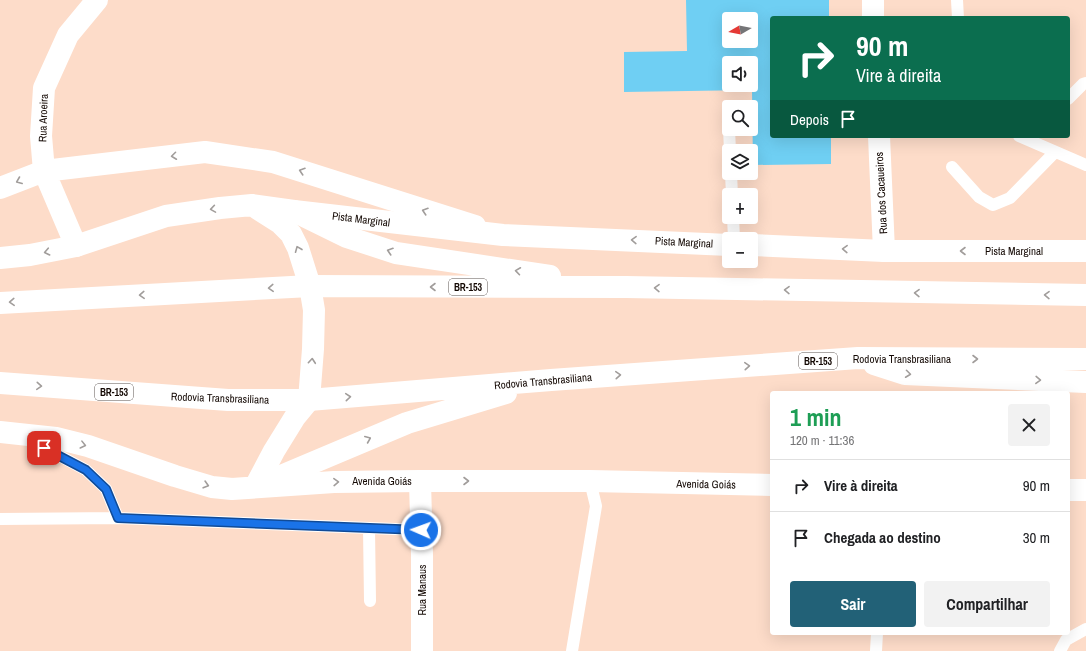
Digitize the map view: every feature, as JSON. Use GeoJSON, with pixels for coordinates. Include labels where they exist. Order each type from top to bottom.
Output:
{"type":"FeatureCollection","features":[{"type":"Feature","properties":{"kind":"main road","name":"Rua Aroeira"},"geometry":{"type":"LineString","coordinates":[[76,246],[44,171],[41,136],[44,88],[68,35],[98,0]]}},
{"type":"Feature","properties":{"kind":"main road"},"geometry":{"type":"LineString","coordinates":[[872,0],[873,16]]}},
{"type":"Feature","properties":{"kind":"main road","name":"Rua dos Cacaueiros"},"geometry":{"type":"LineString","coordinates":[[878,138],[884,251]]}},
{"type":"Feature","properties":{"kind":"main road"},"geometry":{"type":"LineString","coordinates":[[0,188],[44,171],[205,152],[273,162],[503,235]]}},
{"type":"Feature","properties":{"kind":"main road"},"geometry":{"type":"LineString","coordinates":[[252,205],[280,222],[291,234],[298,248],[310,286],[314,310],[309,400],[295,417],[274,451],[255,487]]}},
{"type":"Feature","properties":{"kind":"main road","name":"Pista Marginal"},"geometry":{"type":"LineString","coordinates":[[0,258],[30,255],[76,246],[166,216],[252,205],[503,235],[722,244]]}},
{"type":"Feature","properties":{"kind":"main road"},"geometry":{"type":"LineString","coordinates":[[294,211],[347,237],[396,253],[626,287]]}},
{"type":"Feature","properties":{"kind":"main road","name":"Pista Marginal"},"geometry":{"type":"LineString","coordinates":[[758,246],[884,251],[1086,250]]}},
{"type":"Feature","properties":{"kind":"main road","name":"BR-153"},"geometry":{"type":"LineString","coordinates":[[0,303],[310,286],[626,287],[1086,295]]}},
{"type":"Feature","properties":{"kind":"main road"},"geometry":{"type":"LineString","coordinates":[[858,358],[905,374],[1086,382]]}},
{"type":"Feature","properties":{"kind":"main road","name":"Rodovia Transbrasiliana"},"geometry":{"type":"LineString","coordinates":[[0,383],[228,400],[309,400],[551,380],[858,358],[1086,359]]}},
{"type":"Feature","properties":{"kind":"main road"},"geometry":{"type":"LineString","coordinates":[[255,487],[407,423],[551,380]]}},
{"type":"Feature","properties":{"kind":"main road","name":"Avenida Goiás"},"geometry":{"type":"LineString","coordinates":[[8,432],[56,438],[88,446],[175,476],[212,487],[232,489],[334,482],[420,481],[590,481],[770,485]]}},
{"type":"Feature","properties":{"kind":"main road","name":"Rua Manaus"},"geometry":{"type":"LineString","coordinates":[[420,481],[422,651]]}},
{"type":"Feature","properties":{"kind":"main road"},"geometry":{"type":"LineString","coordinates":[[1070,490],[1086,490]]}},
{"type":"Feature","properties":{"kind":"lane"},"geometry":{"type":"LineString","coordinates":[[957,0],[958,16]]}},
{"type":"Feature","properties":{"kind":"lane"},"geometry":{"type":"LineString","coordinates":[[1070,97],[1083,84],[1086,83]]}},
{"type":"Feature","properties":{"kind":"lane"},"geometry":{"type":"LineString","coordinates":[[1027,138],[1086,165]]}},
{"type":"Feature","properties":{"kind":"lane"},"geometry":{"type":"LineString","coordinates":[[952,167],[979,197],[993,205],[1010,198],[1055,152]]}},
{"type":"Feature","properties":{"kind":"lane"},"geometry":{"type":"LineString","coordinates":[[8,432],[86,470],[106,489],[118,518]]}},
{"type":"Feature","properties":{"kind":"lane"},"geometry":{"type":"LineString","coordinates":[[572,651],[596,506],[590,481]]}},
{"type":"Feature","properties":{"kind":"lane"},"geometry":{"type":"LineString","coordinates":[[0,519],[118,518],[421,530]]}},
{"type":"Feature","properties":{"kind":"lane"},"geometry":{"type":"LineString","coordinates":[[369,528],[370,601]]}},
{"type":"Feature","properties":{"kind":"lane"},"geometry":{"type":"LineString","coordinates":[[1060,651],[1066,640],[1086,628]]}},
{"type":"Feature","properties":{"kind":"lane"},"geometry":{"type":"LineString","coordinates":[[876,651],[877,635]]}},
{"type":"Feature","properties":{"kind":"building"},"geometry":{"type":"Polygon","coordinates":[[[686,0],[829,0],[829,16],[770,16],[770,138],[831,138],[831,164],[758,165],[758,144],[753,144],[753,136],[758,136],[758,100],[752,100],[752,92],[758,92],[758,56],[722,56],[722,90],[624,92],[624,52],[687,51],[686,0]]]}},
{"type":"Feature","properties":{"kind":"route"},"geometry":{"type":"LineString","coordinates":[[44,448],[86,470],[106,489],[118,518],[421,530]]}}]}
